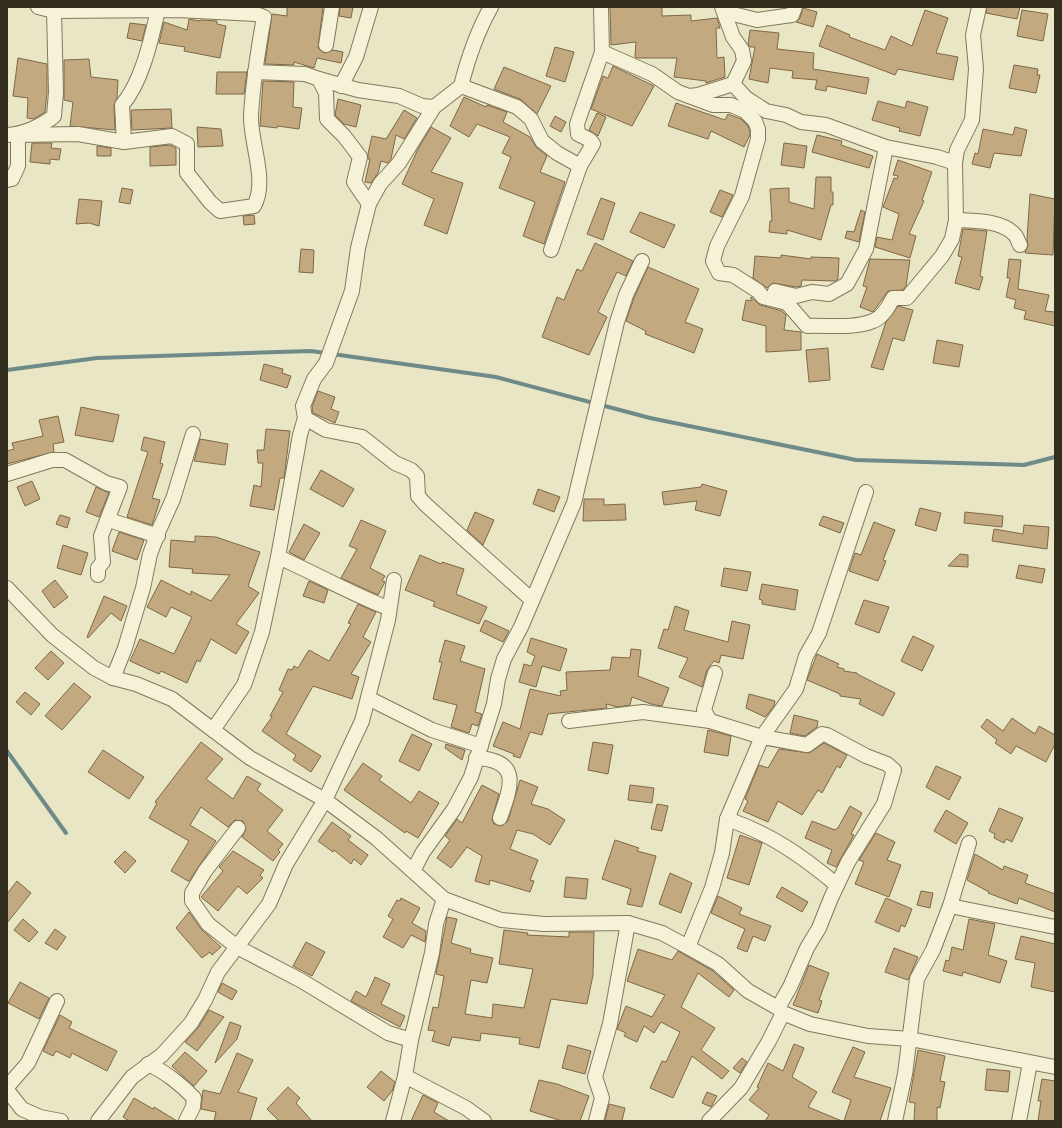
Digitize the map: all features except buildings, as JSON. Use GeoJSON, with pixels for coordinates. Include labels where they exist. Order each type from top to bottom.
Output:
{"type":"FeatureCollection","features":[{"type":"Feature","properties":{"kind":"street"},"geometry":{"type":"LineString","coordinates":[[12,135],[78,134],[124,142],[172,136],[187,144],[187,173],[210,202],[220,211],[254,206],[258,199],[258,172],[251,117],[255,72],[264,17],[256,14],[177,9],[54,11],[38,7]]}},
{"type":"Feature","properties":{"kind":"street"},"geometry":{"type":"LineString","coordinates":[[326,44],[332,7]]}},
{"type":"Feature","properties":{"kind":"street"},"geometry":{"type":"LineString","coordinates":[[341,86],[356,58],[371,7]]}},
{"type":"Feature","properties":{"kind":"street"},"geometry":{"type":"LineString","coordinates":[[551,250],[580,166],[593,144],[590,140],[578,134],[578,124],[602,52],[600,7]]}},
{"type":"Feature","properties":{"kind":"street"},"geometry":{"type":"LineString","coordinates":[[724,10],[757,20],[792,15],[795,7]]}},
{"type":"Feature","properties":{"kind":"street"},"geometry":{"type":"LineString","coordinates":[[602,52],[652,74],[678,92],[713,105],[731,105],[745,111],[754,121],[758,129],[758,139],[742,196],[717,246],[713,261],[719,273],[734,275],[748,286],[758,291],[763,297],[787,303],[807,326],[831,325],[842,327],[874,321],[885,311],[894,298],[907,298],[942,256],[952,239],[956,220],[955,163],[957,150],[972,120],[976,69],[973,35],[979,7]]}},
{"type":"Feature","properties":{"kind":"street"},"geometry":{"type":"LineString","coordinates":[[213,730],[244,685],[262,632],[278,557],[300,435],[305,418],[303,406],[314,379],[326,364],[352,291],[358,248],[369,204],[380,184],[399,163],[434,107],[461,86],[466,65],[488,9]]}},
{"type":"Feature","properties":{"kind":"street"},"geometry":{"type":"LineString","coordinates":[[124,142],[122,105],[128,98],[143,65],[158,10]]}},
{"type":"Feature","properties":{"kind":"street"},"geometry":{"type":"LineString","coordinates":[[689,96],[698,95],[733,84],[744,61],[742,50],[734,37],[724,10]]}},
{"type":"Feature","properties":{"kind":"street"},"geometry":{"type":"LineString","coordinates":[[12,135],[48,121],[54,116],[56,92],[54,11]]}},
{"type":"Feature","properties":{"kind":"street"},"geometry":{"type":"LineString","coordinates":[[255,72],[305,74],[341,86],[399,96],[422,106],[434,107]]}},
{"type":"Feature","properties":{"kind":"street"},"geometry":{"type":"LineString","coordinates":[[319,79],[326,93],[327,119],[344,136],[360,157],[354,182],[369,204]]}},
{"type":"Feature","properties":{"kind":"street"},"geometry":{"type":"LineString","coordinates":[[733,84],[746,98],[766,111],[786,115],[801,122],[826,125],[886,147],[938,157],[955,163]]}},
{"type":"Feature","properties":{"kind":"street"},"geometry":{"type":"LineString","coordinates":[[461,86],[517,107],[531,120],[542,141],[557,153],[580,166]]}},
{"type":"Feature","properties":{"kind":"street"},"geometry":{"type":"LineString","coordinates":[[7,180],[12,179],[18,166],[12,135]]}},
{"type":"Feature","properties":{"kind":"street"},"geometry":{"type":"LineString","coordinates":[[748,286],[761,290],[796,296],[812,292],[829,294],[847,284],[866,249],[886,147]]}},
{"type":"Feature","properties":{"kind":"street"},"geometry":{"type":"LineString","coordinates":[[956,220],[976,221],[1004,227],[1015,234],[1020,245]]}},
{"type":"Feature","properties":{"kind":"street"},"geometry":{"type":"LineString","coordinates":[[413,871],[423,852],[454,809],[471,777],[494,704],[498,679],[504,659],[532,600],[574,503],[617,322],[626,295],[642,262]]}},
{"type":"Feature","properties":{"kind":"street"},"geometry":{"type":"LineString","coordinates":[[305,418],[326,430],[362,437],[394,463],[411,470],[417,476],[418,496],[425,504],[532,600]]}},
{"type":"Feature","properties":{"kind":"street"},"geometry":{"type":"LineString","coordinates":[[113,678],[125,648],[143,588],[150,554],[173,499],[193,434]]}},
{"type":"Feature","properties":{"kind":"street"},"geometry":{"type":"LineString","coordinates":[[7,474],[52,460],[65,460],[106,483],[120,487],[101,536],[102,562],[98,568],[98,575]]}},
{"type":"Feature","properties":{"kind":"street"},"geometry":{"type":"LineString","coordinates":[[688,947],[712,888],[722,854],[727,820],[762,737],[796,689],[806,656],[819,633],[866,492]]}},
{"type":"Feature","properties":{"kind":"street"},"geometry":{"type":"LineString","coordinates":[[108,520],[158,536]]}},
{"type":"Feature","properties":{"kind":"street"},"geometry":{"type":"LineString","coordinates":[[278,557],[321,576],[364,599],[388,608]]}},
{"type":"Feature","properties":{"kind":"street"},"geometry":{"type":"LineString","coordinates":[[98,1121],[132,1077],[162,1055],[191,1023],[205,1000],[218,972],[268,904],[286,864],[325,800],[362,721],[388,620],[388,608],[394,580]]}},
{"type":"Feature","properties":{"kind":"street"},"geometry":{"type":"LineString","coordinates":[[7,588],[52,635],[94,668],[113,678],[136,684],[172,699],[250,758],[325,800],[376,838],[444,899],[501,920],[544,924],[628,923],[662,933],[688,947],[718,964],[748,991],[780,1010],[817,1026],[868,1036],[910,1039],[1055,1067]]}},
{"type":"Feature","properties":{"kind":"street"},"geometry":{"type":"LineString","coordinates":[[710,722],[704,710],[715,673]]}},
{"type":"Feature","properties":{"kind":"street"},"geometry":{"type":"LineString","coordinates":[[368,698],[504,766],[510,778],[511,787],[500,818]]}},
{"type":"Feature","properties":{"kind":"street"},"geometry":{"type":"LineString","coordinates":[[569,721],[643,712],[710,722],[762,737],[807,745],[822,734],[827,735],[866,756],[887,764],[894,770],[884,804],[848,862],[819,928],[807,948],[780,1010],[769,1041],[741,1088],[709,1121]]}},
{"type":"Feature","properties":{"kind":"street"},"geometry":{"type":"LineString","coordinates":[[727,820],[752,828],[803,857],[837,885]]}},
{"type":"Feature","properties":{"kind":"street"},"geometry":{"type":"LineString","coordinates":[[238,828],[205,871],[192,893],[192,901],[208,924],[237,947],[308,985],[388,1033],[412,1040]]}},
{"type":"Feature","properties":{"kind":"street"},"geometry":{"type":"LineString","coordinates":[[895,1121],[905,1074],[917,979],[933,950],[950,906],[969,843]]}},
{"type":"Feature","properties":{"kind":"street"},"geometry":{"type":"LineString","coordinates":[[393,1121],[405,1076],[432,953],[436,924],[444,899]]}},
{"type":"Feature","properties":{"kind":"street"},"geometry":{"type":"LineString","coordinates":[[950,906],[1055,927]]}},
{"type":"Feature","properties":{"kind":"street"},"geometry":{"type":"LineString","coordinates":[[596,1121],[602,1098],[595,1077],[610,1024],[628,923]]}},
{"type":"Feature","properties":{"kind":"street"},"geometry":{"type":"LineString","coordinates":[[7,1087],[28,1063],[57,1001]]}},
{"type":"Feature","properties":{"kind":"street"},"geometry":{"type":"LineString","coordinates":[[1019,1121],[1030,1063]]}},
{"type":"Feature","properties":{"kind":"street"},"geometry":{"type":"LineString","coordinates":[[148,1064],[187,1090],[194,1098],[193,1107],[186,1121]]}},
{"type":"Feature","properties":{"kind":"street"},"geometry":{"type":"LineString","coordinates":[[405,1076],[466,1108],[484,1121]]}},
{"type":"Feature","properties":{"kind":"street"},"geometry":{"type":"LineString","coordinates":[[7,1090],[22,1109],[37,1119],[58,1119],[61,1121]]}},
{"type":"Feature","properties":{"kind":"waterway"},"geometry":{"type":"LineString","coordinates":[[7,370],[97,358],[311,351],[496,377],[650,418],[856,460],[1024,465],[1055,457]]}},
{"type":"Feature","properties":{"kind":"waterway"},"geometry":{"type":"LineString","coordinates":[[7,751],[66,833]]}}]}
